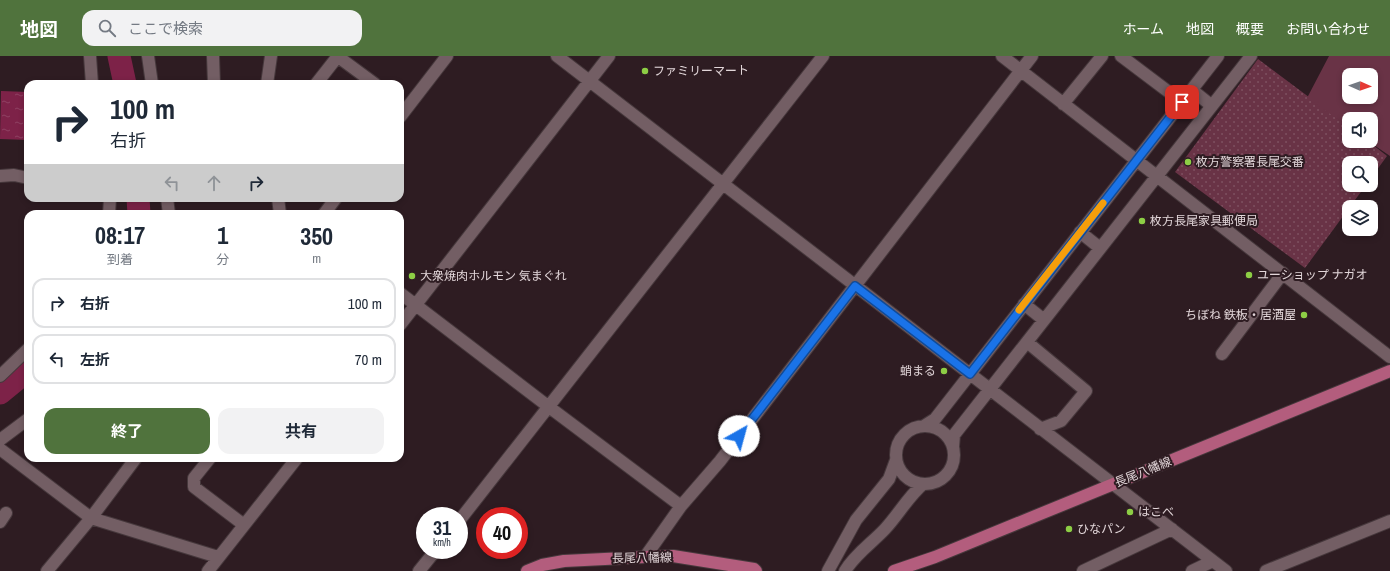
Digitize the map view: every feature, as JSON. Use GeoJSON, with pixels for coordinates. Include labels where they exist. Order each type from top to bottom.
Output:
{"type":"FeatureCollection","features":[{"type":"Feature","properties":{"kind":"main road","name":"長尾八幡線"},"geometry":{"type":"LineString","coordinates":[[894,571],[935,557],[1390,371]]}},
{"type":"Feature","properties":{"kind":"main road","name":"長尾八幡線"},"geometry":{"type":"LineString","coordinates":[[527,571],[542,565],[564,561],[645,556],[673,556],[754,568],[756,571]]}},
{"type":"Feature","properties":{"kind":"street"},"geometry":{"type":"LineString","coordinates":[[90,56],[92,80]]}},
{"type":"Feature","properties":{"kind":"street"},"geometry":{"type":"LineString","coordinates":[[148,56],[151,80]]}},
{"type":"Feature","properties":{"kind":"street"},"geometry":{"type":"LineString","coordinates":[[212,56],[214,80]]}},
{"type":"Feature","properties":{"kind":"street"},"geometry":{"type":"LineString","coordinates":[[268,80],[270,56]]}},
{"type":"Feature","properties":{"kind":"street"},"geometry":{"type":"LineString","coordinates":[[319,80],[337,56],[370,80]]}},
{"type":"Feature","properties":{"kind":"street"},"geometry":{"type":"LineString","coordinates":[[404,107],[447,56]]}},
{"type":"Feature","properties":{"kind":"street"},"geometry":{"type":"LineString","coordinates":[[557,56],[1226,571]]}},
{"type":"Feature","properties":{"kind":"street"},"geometry":{"type":"LineString","coordinates":[[404,320],[610,56]]}},
{"type":"Feature","properties":{"kind":"street"},"geometry":{"type":"LineString","coordinates":[[468,510],[823,56]]}},
{"type":"Feature","properties":{"kind":"street"},"geometry":{"type":"LineString","coordinates":[[1002,56],[1390,357]]}},
{"type":"Feature","properties":{"kind":"street"},"geometry":{"type":"LineString","coordinates":[[645,556],[681,506],[720,461],[1032,56]]}},
{"type":"Feature","properties":{"kind":"street"},"geometry":{"type":"LineString","coordinates":[[1063,104],[1102,56]]}},
{"type":"Feature","properties":{"kind":"street"},"geometry":{"type":"LineString","coordinates":[[1121,56],[1182,102]]}},
{"type":"Feature","properties":{"kind":"street"},"geometry":{"type":"LineString","coordinates":[[924,426],[935,419],[1218,56]]}},
{"type":"Feature","properties":{"kind":"street"},"geometry":{"type":"LineString","coordinates":[[896,460],[906,477],[914,482],[923,484],[932,483],[947,473],[952,465],[954,456],[954,435],[1251,56]]}},
{"type":"Feature","properties":{"kind":"street"},"geometry":{"type":"LineString","coordinates":[[1192,90],[1212,106]]}},
{"type":"Feature","properties":{"kind":"street"},"geometry":{"type":"LineString","coordinates":[[0,176],[14,175],[24,177]]}},
{"type":"Feature","properties":{"kind":"street"},"geometry":{"type":"LineString","coordinates":[[1080,232],[1100,248]]}},
{"type":"Feature","properties":{"kind":"street"},"geometry":{"type":"LineString","coordinates":[[1222,354],[1283,273]]}},
{"type":"Feature","properties":{"kind":"street"},"geometry":{"type":"LineString","coordinates":[[404,296],[681,506]]}},
{"type":"Feature","properties":{"kind":"street"},"geometry":{"type":"LineString","coordinates":[[1024,304],[1044,320]]}},
{"type":"Feature","properties":{"kind":"street"},"geometry":{"type":"LineString","coordinates":[[1027,342],[1086,391],[1061,421],[1040,429]]}},
{"type":"Feature","properties":{"kind":"street"},"geometry":{"type":"LineString","coordinates":[[0,376],[24,353]]}},
{"type":"Feature","properties":{"kind":"street"},"geometry":{"type":"LineString","coordinates":[[0,440],[24,422]]}},
{"type":"Feature","properties":{"kind":"street"},"geometry":{"type":"LineString","coordinates":[[828,571],[856,520],[889,479],[896,460],[896,450],[906,433],[914,428],[924,426],[934,427],[949,438],[953,447]]}},
{"type":"Feature","properties":{"kind":"street"},"geometry":{"type":"LineString","coordinates":[[0,449],[91,518],[218,557]]}},
{"type":"Feature","properties":{"kind":"street"},"geometry":{"type":"LineString","coordinates":[[47,571],[91,518],[133,462]]}},
{"type":"Feature","properties":{"kind":"street"},"geometry":{"type":"LineString","coordinates":[[207,462],[194,478],[194,487],[244,525]]}},
{"type":"Feature","properties":{"kind":"street"},"geometry":{"type":"LineString","coordinates":[[208,571],[291,462]]}},
{"type":"Feature","properties":{"kind":"street"},"geometry":{"type":"LineString","coordinates":[[845,571],[850,562],[886,528],[911,495],[923,484]]}},
{"type":"Feature","properties":{"kind":"street"},"geometry":{"type":"LineString","coordinates":[[1266,571],[1390,521]]}},
{"type":"Feature","properties":{"kind":"street"},"geometry":{"type":"LineString","coordinates":[[1083,571],[1172,529]]}},
{"type":"Feature","properties":{"kind":"street"},"geometry":{"type":"LineString","coordinates":[[419,571],[429,559]]}},
{"type":"Feature","properties":{"kind":"street"},"geometry":{"type":"LineString","coordinates":[[1192,571],[1213,562]]}},
{"type":"Feature","properties":{"kind":"shaded area"},"geometry":{"type":"Polygon","coordinates":[[[1329,56],[1390,56],[1390,156],[1378,148],[1378,112],[1342,112],[1342,122],[1307,98],[1329,56]]]}},
{"type":"Feature","properties":{"kind":"shaded area"},"geometry":{"type":"Polygon","coordinates":[[[1258,59],[1342,122],[1342,148],[1377,148],[1387,156],[1378,168],[1378,156],[1342,156],[1342,192],[1361,192],[1355,200],[1342,200],[1342,218],[1305,268],[1175,172],[1258,59]]]}},
{"type":"Feature","properties":{"kind":"water"},"geometry":{"type":"Polygon","coordinates":[[[1,91],[24,92],[24,140],[0,139],[1,91]]]}},
{"type":"Feature","properties":{"kind":"waterway"},"geometry":{"type":"LineString","coordinates":[[119,56],[124,80]]}},
{"type":"Feature","properties":{"kind":"waterway"},"geometry":{"type":"LineString","coordinates":[[138,202],[139,210]]}},
{"type":"Feature","properties":{"kind":"waterway"},"geometry":{"type":"LineString","coordinates":[[0,393],[24,373]]}},
{"type":"Feature","properties":{"kind":"slow traffic"},"geometry":{"type":"LineString","coordinates":[[1019,310],[1103,203]]}},
{"type":"Feature","properties":{"kind":"place","name":"ファミリーマート"},"geometry":{"type":"Point","coordinates":[645,71]}},
{"type":"Feature","properties":{"kind":"place","name":"枚方警察署長尾交番"},"geometry":{"type":"Point","coordinates":[1188,162]}},
{"type":"Feature","properties":{"kind":"place","name":"枚方長尾家具郵便局"},"geometry":{"type":"Point","coordinates":[1142,221]}},
{"type":"Feature","properties":{"kind":"place","name":"ユーショップ ナガオ"},"geometry":{"type":"Point","coordinates":[1249,275]}},
{"type":"Feature","properties":{"kind":"place","name":"大衆焼肉ホルモン 気まぐれ"},"geometry":{"type":"Point","coordinates":[412,276]}},
{"type":"Feature","properties":{"kind":"place","name":"ちぼね 鉄板・居酒屋"},"geometry":{"type":"Point","coordinates":[1304,315]}},
{"type":"Feature","properties":{"kind":"place","name":"蛸まる"},"geometry":{"type":"Point","coordinates":[944,371]}},
{"type":"Feature","properties":{"kind":"place","name":"はこべ"},"geometry":{"type":"Point","coordinates":[1130,512]}},
{"type":"Feature","properties":{"kind":"place","name":"ひなパン"},"geometry":{"type":"Point","coordinates":[1069,529]}},
{"type":"Feature","properties":{"kind":"route"},"geometry":{"type":"LineString","coordinates":[[739,436],[855,286],[970,374],[1182,102]]}}]}
